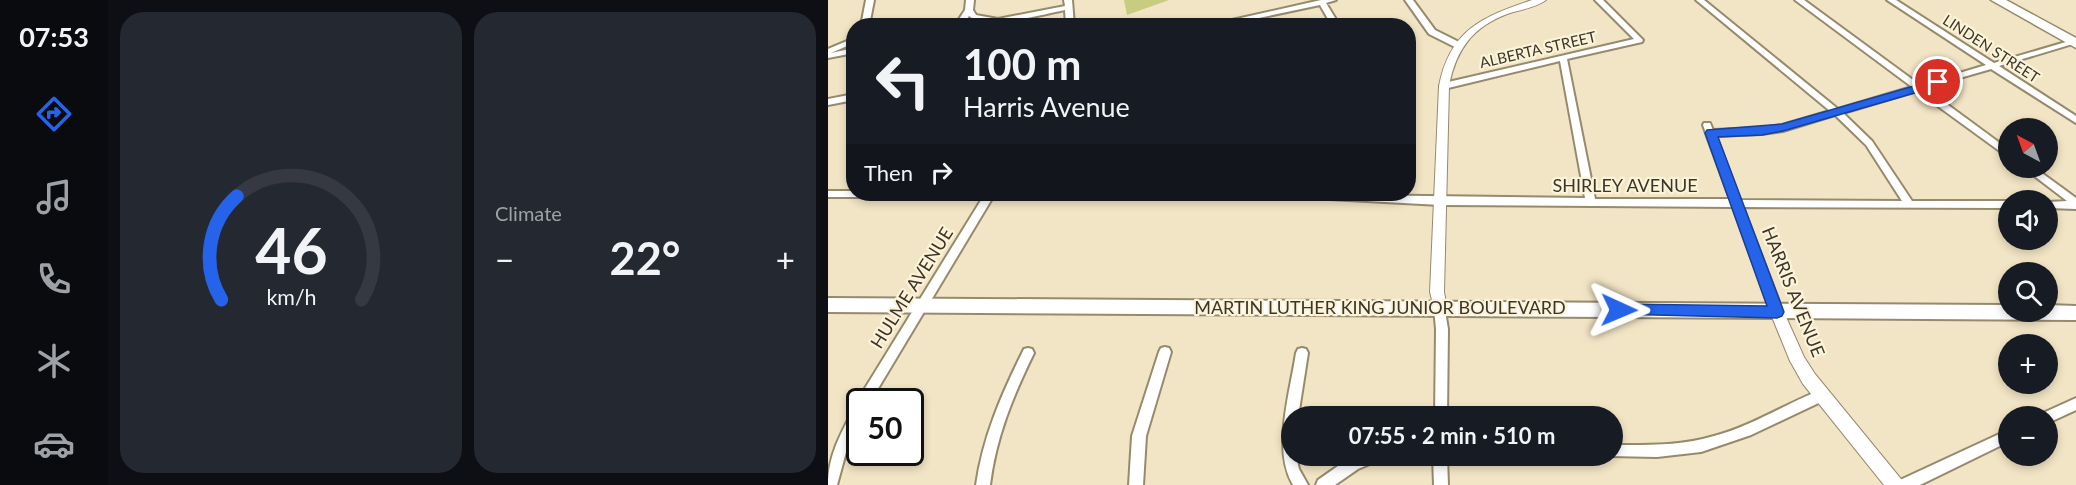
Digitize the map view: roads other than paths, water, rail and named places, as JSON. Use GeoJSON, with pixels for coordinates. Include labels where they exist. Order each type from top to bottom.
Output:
{"type":"FeatureCollection","features":[{"type":"Feature","properties":{"kind":"main road"},"geometry":{"type":"LineString","coordinates":[[1997,0],[2075,41]]}},
{"type":"Feature","properties":{"kind":"main road"},"geometry":{"type":"LineString","coordinates":[[2009,0],[2075,41]]}},
{"type":"Feature","properties":{"kind":"main road","name":"MARTIN LUTHER KING JUNIOR BOULEVARD"},"geometry":{"type":"LineString","coordinates":[[828,305],[2076,313]]}},
{"type":"Feature","properties":{"kind":"street"},"geometry":{"type":"LineString","coordinates":[[867,18],[870,0]]}},
{"type":"Feature","properties":{"kind":"street"},"geometry":{"type":"LineString","coordinates":[[964,18],[969,10],[970,0]]}},
{"type":"Feature","properties":{"kind":"street"},"geometry":{"type":"LineString","coordinates":[[1262,18],[1332,0]]}},
{"type":"Feature","properties":{"kind":"street"},"geometry":{"type":"LineString","coordinates":[[1409,0],[1432,32],[1458,45]]}},
{"type":"Feature","properties":{"kind":"street"},"geometry":{"type":"LineString","coordinates":[[1441,406],[1443,329],[1437,292],[1444,86],[1448,65],[1458,45],[1488,20],[1517,7],[1541,0]]}},
{"type":"Feature","properties":{"kind":"street","name":"ALBERTA STREET"},"geometry":{"type":"LineString","coordinates":[[1444,86],[1639,40],[1599,0]]}},
{"type":"Feature","properties":{"kind":"street"},"geometry":{"type":"LineString","coordinates":[[1700,0],[1838,113],[1869,143],[1908,204]]}},
{"type":"Feature","properties":{"kind":"street"},"geometry":{"type":"LineString","coordinates":[[1799,0],[1998,146]]}},
{"type":"Feature","properties":{"kind":"street","name":"LINDEN STREET"},"geometry":{"type":"LineString","coordinates":[[1891,0],[2076,120]]}},
{"type":"Feature","properties":{"kind":"street"},"geometry":{"type":"LineString","coordinates":[[1322,2],[1331,18]]}},
{"type":"Feature","properties":{"kind":"street"},"geometry":{"type":"LineString","coordinates":[[1012,18],[1069,4]]}},
{"type":"Feature","properties":{"kind":"street"},"geometry":{"type":"LineString","coordinates":[[969,10],[970,14],[977,18]]}},
{"type":"Feature","properties":{"kind":"street"},"geometry":{"type":"LineString","coordinates":[[1838,113],[2075,41]]}},
{"type":"Feature","properties":{"kind":"street"},"geometry":{"type":"LineString","coordinates":[[828,54],[846,46]]}},
{"type":"Feature","properties":{"kind":"street"},"geometry":{"type":"LineString","coordinates":[[1563,58],[1591,202]]}},
{"type":"Feature","properties":{"kind":"street"},"geometry":{"type":"LineString","coordinates":[[828,102],[846,99]]}},
{"type":"Feature","properties":{"kind":"street","name":"HARRIS AVENUE"},"geometry":{"type":"LineString","coordinates":[[1838,113],[1773,130],[1709,129],[1777,312],[1798,361],[1821,396],[1895,485]]}},
{"type":"Feature","properties":{"kind":"street"},"geometry":{"type":"LineString","coordinates":[[2042,178],[2076,204]]}},
{"type":"Feature","properties":{"kind":"street"},"geometry":{"type":"LineString","coordinates":[[828,194],[846,194]]}},
{"type":"Feature","properties":{"kind":"street","name":"SHIRLEY AVENUE"},"geometry":{"type":"LineString","coordinates":[[1416,200],[1998,205]]}},
{"type":"Feature","properties":{"kind":"street","name":"HULME AVENUE"},"geometry":{"type":"LineString","coordinates":[[872,388],[987,201]]}},
{"type":"Feature","properties":{"kind":"street"},"geometry":{"type":"LineString","coordinates":[[2058,205],[2076,204]]}},
{"type":"Feature","properties":{"kind":"street"},"geometry":{"type":"LineString","coordinates":[[1136,485],[1139,436],[1165,352]]}},
{"type":"Feature","properties":{"kind":"street"},"geometry":{"type":"LineString","coordinates":[[1294,406],[1302,352]]}},
{"type":"Feature","properties":{"kind":"street"},"geometry":{"type":"LineString","coordinates":[[983,485],[986,462],[997,419],[1028,353]]}},
{"type":"Feature","properties":{"kind":"street"},"geometry":{"type":"LineString","coordinates":[[1623,451],[1653,451],[1702,446],[1724,439],[1821,396]]}},
{"type":"Feature","properties":{"kind":"street"},"geometry":{"type":"LineString","coordinates":[[2058,412],[2076,404]]}},
{"type":"Feature","properties":{"kind":"street"},"geometry":{"type":"LineString","coordinates":[[830,485],[846,436]]}},
{"type":"Feature","properties":{"kind":"street"},"geometry":{"type":"LineString","coordinates":[[1905,485],[1998,441]]}},
{"type":"Feature","properties":{"kind":"street"},"geometry":{"type":"LineString","coordinates":[[1292,466],[1301,485]]}},
{"type":"Feature","properties":{"kind":"street"},"geometry":{"type":"LineString","coordinates":[[1323,485],[1353,466]]}},
{"type":"Feature","properties":{"kind":"street"},"geometry":{"type":"LineString","coordinates":[[1440,466],[1441,485]]}}]}
